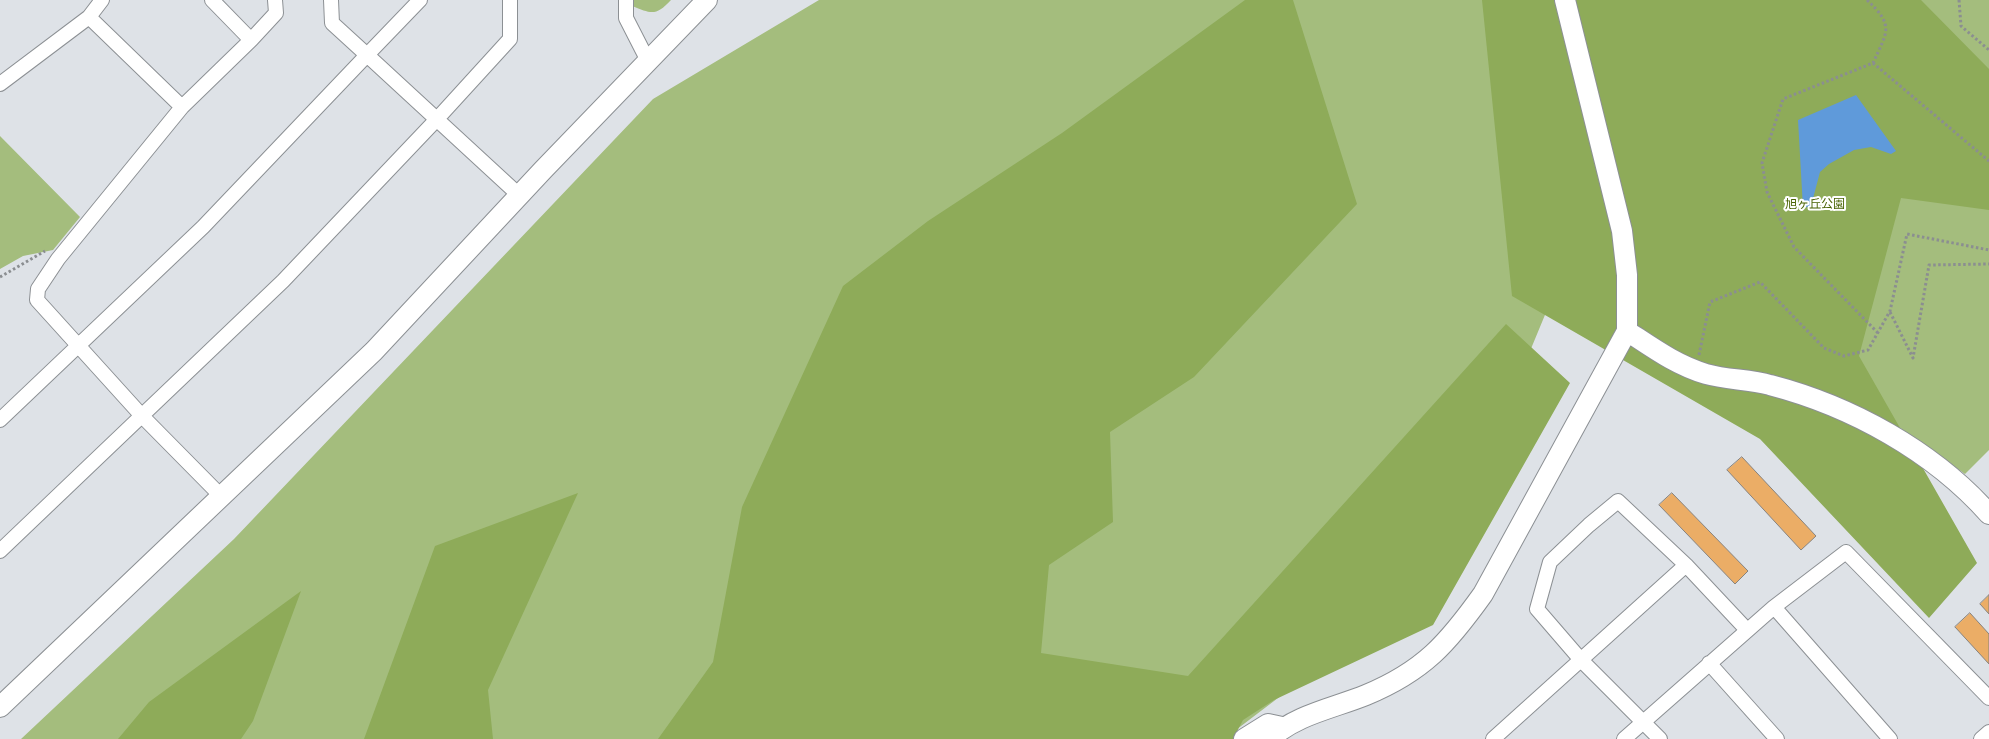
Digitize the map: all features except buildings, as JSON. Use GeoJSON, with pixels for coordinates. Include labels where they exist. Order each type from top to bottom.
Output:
{"type":"FeatureCollection","features":[{"type":"Feature","properties":{"kind":"street"},"geometry":{"type":"LineString","coordinates":[[0,84],[89,17],[102,0]]}},
{"type":"Feature","properties":{"kind":"street"},"geometry":{"type":"LineString","coordinates":[[212,0],[252,40]]}},
{"type":"Feature","properties":{"kind":"street"},"geometry":{"type":"LineString","coordinates":[[222,497],[142,416],[37,300],[38,288],[58,259],[182,107],[252,40],[276,13],[275,0]]}},
{"type":"Feature","properties":{"kind":"street"},"geometry":{"type":"LineString","coordinates":[[331,0],[332,23],[520,196]]}},
{"type":"Feature","properties":{"kind":"street"},"geometry":{"type":"LineString","coordinates":[[0,420],[203,227],[420,0]]}},
{"type":"Feature","properties":{"kind":"street"},"geometry":{"type":"LineString","coordinates":[[0,551],[284,281],[437,119],[510,39],[510,0]]}},
{"type":"Feature","properties":{"kind":"street"},"geometry":{"type":"LineString","coordinates":[[626,0],[626,18],[648,61]]}},
{"type":"Feature","properties":{"kind":"street"},"geometry":{"type":"LineString","coordinates":[[0,707],[374,351],[707,0]]}},
{"type":"Feature","properties":{"kind":"street"},"geometry":{"type":"LineString","coordinates":[[1244,739],[1268,724],[1281,735],[1418,669],[1454,634],[1483,594],[1627,331],[1627,275],[1622,231],[1565,0]]}},
{"type":"Feature","properties":{"kind":"street"},"geometry":{"type":"LineString","coordinates":[[89,17],[182,107]]}},
{"type":"Feature","properties":{"kind":"street"},"geometry":{"type":"LineString","coordinates":[[1627,331],[1672,361],[1696,370],[1708,374],[1768,384],[1825,402],[1866,419],[1947,475],[1989,514]]}},
{"type":"Feature","properties":{"kind":"street"},"geometry":{"type":"LineString","coordinates":[[1660,739],[1581,660],[1537,609],[1550,562],[1588,525],[1618,501],[1686,566],[1746,630]]}},
{"type":"Feature","properties":{"kind":"street"},"geometry":{"type":"LineString","coordinates":[[1624,739],[1746,630],[1846,552],[1989,698]]}},
{"type":"Feature","properties":{"kind":"street"},"geometry":{"type":"LineString","coordinates":[[1493,739],[1686,566]]}},
{"type":"Feature","properties":{"kind":"street"},"geometry":{"type":"LineString","coordinates":[[1774,607],[1890,739]]}},
{"type":"Feature","properties":{"kind":"street"},"geometry":{"type":"LineString","coordinates":[[1710,663],[1777,739]]}},
{"type":"Feature","properties":{"kind":"street"},"geometry":{"type":"LineString","coordinates":[[1981,739],[1989,732]]}},
{"type":"Feature","properties":{"kind":"path"},"geometry":{"type":"LineString","coordinates":[[1867,0],[1884,16],[1886,30],[1873,63],[1783,99],[1762,163],[1767,192],[1794,247],[1878,333]]}},
{"type":"Feature","properties":{"kind":"path"},"geometry":{"type":"LineString","coordinates":[[1959,0],[1961,26],[1989,50]]}},
{"type":"Feature","properties":{"kind":"path"},"geometry":{"type":"LineString","coordinates":[[1873,63],[1989,161]]}},
{"type":"Feature","properties":{"kind":"path"},"geometry":{"type":"LineString","coordinates":[[1696,370],[1710,302],[1760,282],[1824,348],[1844,356],[1868,350],[1890,311],[1907,234],[1989,250]]}},
{"type":"Feature","properties":{"kind":"path"},"geometry":{"type":"LineString","coordinates":[[0,276],[45,251],[58,259]]}},
{"type":"Feature","properties":{"kind":"path"},"geometry":{"type":"LineString","coordinates":[[1890,311],[1913,358],[1929,266],[1989,264]]}},
{"type":"Feature","properties":{"kind":"green space"},"geometry":{"type":"Polygon","coordinates":[[[632,0],[671,0],[661,9],[649,12],[632,6],[632,0]]]}},
{"type":"Feature","properties":{"kind":"green space"},"geometry":{"type":"Polygon","coordinates":[[[819,0],[1522,0],[1564,269],[1436,578],[1224,739],[21,739],[234,539],[653,99],[819,0]]]}},
{"type":"Feature","properties":{"kind":"green space"},"geometry":{"type":"Polygon","coordinates":[[[1245,0],[1293,0],[1357,204],[1194,377],[1110,432],[1113,522],[1049,565],[1041,653],[1188,676],[1506,324],[1570,383],[1433,625],[1274,700],[1243,720],[1233,739],[658,739],[713,662],[742,507],[843,286],[928,221],[1062,133],[1245,0]]]}},
{"type":"Feature","properties":{"kind":"green space","name":"旭ヶ丘公園"},"geometry":{"type":"Polygon","coordinates":[[[1482,0],[1921,0],[1989,69],[1989,210],[1901,198],[1859,356],[1977,563],[1929,618],[1760,439],[1512,296],[1482,0]]]}},
{"type":"Feature","properties":{"kind":"green space","name":"旭ヶ丘公園"},"geometry":{"type":"Polygon","coordinates":[[[1768,0],[1989,0],[1989,450],[1965,474],[1851,393],[1768,0]]]}},
{"type":"Feature","properties":{"kind":"green space"},"geometry":{"type":"Polygon","coordinates":[[[0,136],[80,217],[53,250],[23,256],[0,269],[0,136]]]}},
{"type":"Feature","properties":{"kind":"green space"},"geometry":{"type":"Polygon","coordinates":[[[578,493],[488,690],[493,739],[364,739],[435,546],[578,493]]]}},
{"type":"Feature","properties":{"kind":"green space"},"geometry":{"type":"Polygon","coordinates":[[[301,591],[253,721],[241,739],[118,739],[149,702],[301,591]]]}},
{"type":"Feature","properties":{"kind":"water"},"geometry":{"type":"Polygon","coordinates":[[[1856,95],[1896,151],[1891,154],[1871,147],[1854,150],[1829,164],[1820,172],[1811,206],[1803,208],[1798,120],[1856,95]]]}}]}
